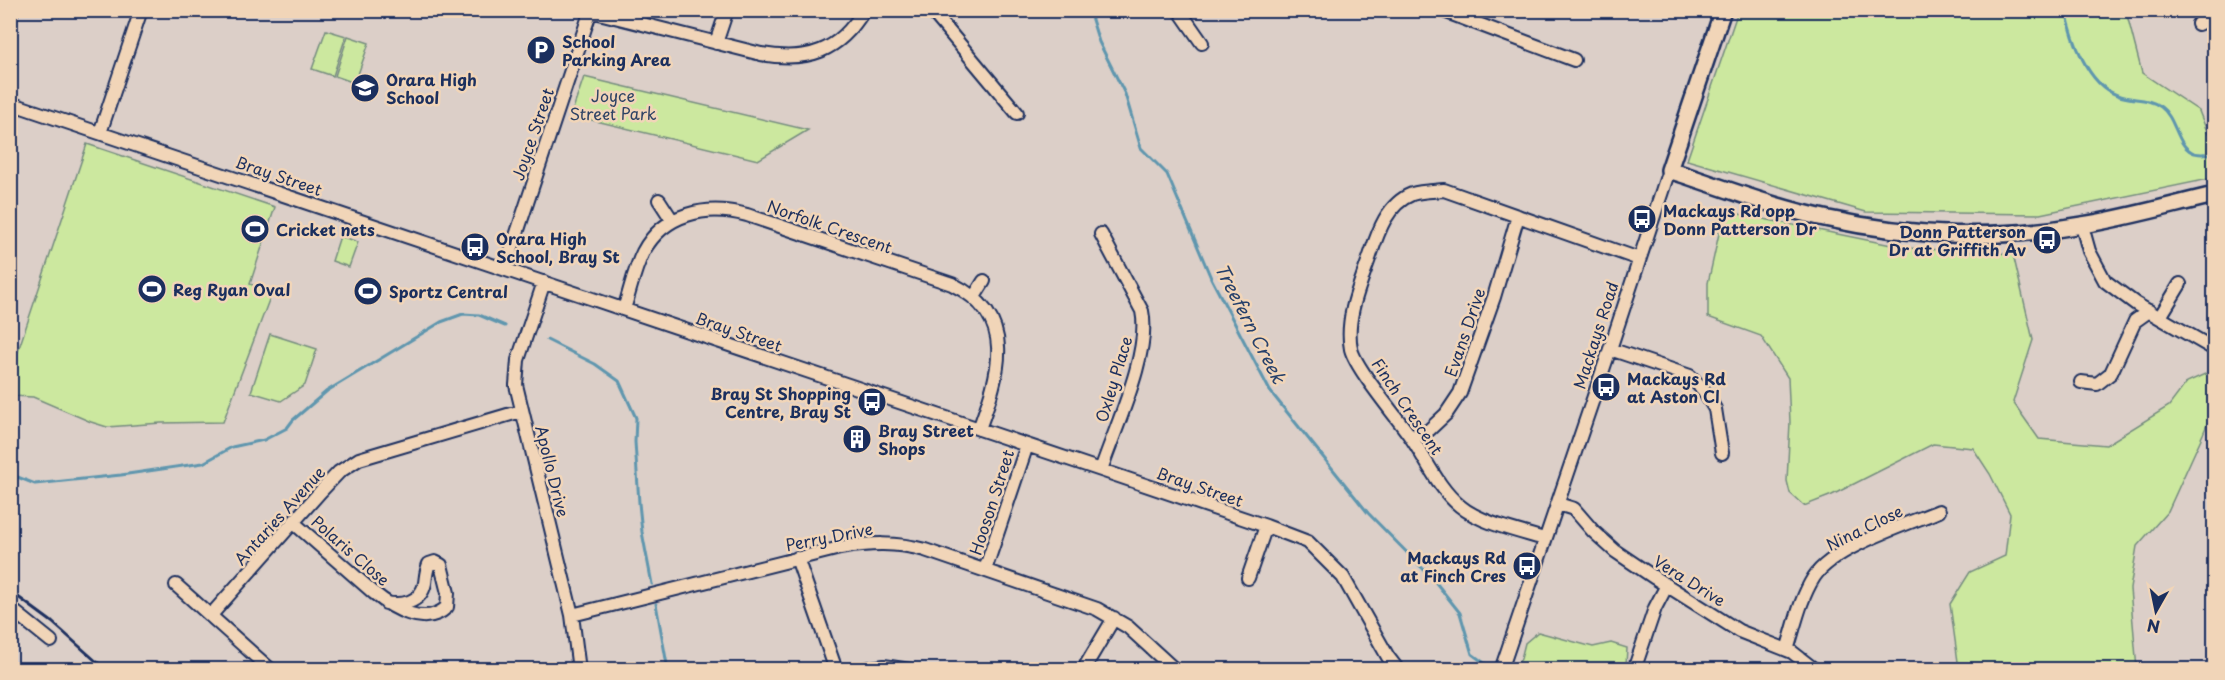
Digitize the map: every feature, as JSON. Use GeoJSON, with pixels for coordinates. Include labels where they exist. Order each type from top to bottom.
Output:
{"type":"FeatureCollection","features":[{"type":"Feature","properties":{"kind":"main road","name":"Mackays Road"},"geometry":{"type":"LineString","coordinates":[[1669,170],[1723,10]]}},
{"type":"Feature","properties":{"kind":"main road"},"geometry":{"type":"LineString","coordinates":[[1669,170],[1787,209],[1870,227],[1951,234],[1997,234],[2082,226],[2214,195]]}},
{"type":"Feature","properties":{"kind":"street"},"geometry":{"type":"LineString","coordinates":[[10,16],[12,10]]}},
{"type":"Feature","properties":{"kind":"street"},"geometry":{"type":"LineString","coordinates":[[100,133],[141,10]]}},
{"type":"Feature","properties":{"kind":"street"},"geometry":{"type":"LineString","coordinates":[[716,43],[726,10]]}},
{"type":"Feature","properties":{"kind":"street"},"geometry":{"type":"LineString","coordinates":[[591,11],[783,58],[807,56],[827,49],[843,39],[864,10]]}},
{"type":"Feature","properties":{"kind":"street"},"geometry":{"type":"LineString","coordinates":[[931,10],[1017,113]]}},
{"type":"Feature","properties":{"kind":"street"},"geometry":{"type":"LineString","coordinates":[[1179,10],[1202,43]]}},
{"type":"Feature","properties":{"kind":"street"},"geometry":{"type":"LineString","coordinates":[[1441,10],[1574,60]]}},
{"type":"Feature","properties":{"kind":"street","name":"Joyce Street"},"geometry":{"type":"LineString","coordinates":[[505,269],[591,11]]}},
{"type":"Feature","properties":{"kind":"street"},"geometry":{"type":"LineString","coordinates":[[2198,24],[2214,17]]}},
{"type":"Feature","properties":{"kind":"street","name":"Bray Street"},"geometry":{"type":"LineString","coordinates":[[10,103],[1101,470],[1308,542],[1343,577],[1388,657],[1398,669]]}},
{"type":"Feature","properties":{"kind":"street","name":"Mackays Road"},"geometry":{"type":"LineString","coordinates":[[1502,668],[1669,170]]}},
{"type":"Feature","properties":{"kind":"street","name":"Finch Crescent"},"geometry":{"type":"LineString","coordinates":[[1545,539],[1479,517],[1462,508],[1438,481],[1412,438],[1362,371],[1351,350],[1350,320],[1378,232],[1392,207],[1413,194],[1444,190],[1639,259]]}},
{"type":"Feature","properties":{"kind":"street"},"geometry":{"type":"LineString","coordinates":[[659,200],[672,220]]}},
{"type":"Feature","properties":{"kind":"street","name":"Norfolk Crescent"},"geometry":{"type":"LineString","coordinates":[[624,309],[643,253],[656,235],[672,220],[704,210],[732,211],[952,284],[974,297],[982,306],[994,329],[999,359],[994,387],[979,429]]}},
{"type":"Feature","properties":{"kind":"street","name":"Evans Drive"},"geometry":{"type":"LineString","coordinates":[[1412,438],[1429,430],[1446,414],[1460,393],[1494,297],[1518,216]]}},
{"type":"Feature","properties":{"kind":"street"},"geometry":{"type":"LineString","coordinates":[[2082,226],[2089,251],[2105,281],[2154,314],[2214,349]]}},
{"type":"Feature","properties":{"kind":"street","name":"Oxley Place"},"geometry":{"type":"LineString","coordinates":[[1101,234],[1142,311],[1144,321],[1142,345],[1130,387],[1101,470]]}},
{"type":"Feature","properties":{"kind":"street"},"geometry":{"type":"LineString","coordinates":[[974,297],[984,281]]}},
{"type":"Feature","properties":{"kind":"street","name":"Apollo Drive"},"geometry":{"type":"LineString","coordinates":[[544,282],[517,367],[516,385],[572,615],[579,669]]}},
{"type":"Feature","properties":{"kind":"street"},"geometry":{"type":"LineString","coordinates":[[2081,382],[2097,384],[2110,373],[2135,321],[2154,314],[2180,284]]}},
{"type":"Feature","properties":{"kind":"street"},"geometry":{"type":"LineString","coordinates":[[1610,348],[1690,376],[1704,391],[1715,409],[1722,453]]}},
{"type":"Feature","properties":{"kind":"street","name":"Antaries Avenue"},"geometry":{"type":"LineString","coordinates":[[211,615],[339,472],[359,459],[521,411]]}},
{"type":"Feature","properties":{"kind":"street","name":"Hooson Street"},"geometry":{"type":"LineString","coordinates":[[986,570],[1027,445]]}},
{"type":"Feature","properties":{"kind":"street","name":"Vera Drive"},"geometry":{"type":"LineString","coordinates":[[1558,504],[1574,509],[1615,551],[1667,585],[1739,631],[1787,650],[1805,660],[1815,669]]}},
{"type":"Feature","properties":{"kind":"street","name":"Nina Close"},"geometry":{"type":"LineString","coordinates":[[1787,650],[1803,598],[1815,575],[1834,556],[1939,511]]}},
{"type":"Feature","properties":{"kind":"street","name":"Polaris Close"},"geometry":{"type":"LineString","coordinates":[[294,523],[386,603],[401,611],[417,615],[434,614],[447,606],[449,598],[441,565],[435,562],[429,564],[423,590],[416,599],[399,604],[386,603]]}},
{"type":"Feature","properties":{"kind":"street"},"geometry":{"type":"LineString","coordinates":[[1248,578],[1266,526]]}},
{"type":"Feature","properties":{"kind":"street","name":"Perry Drive"},"geometry":{"type":"LineString","coordinates":[[572,615],[797,558],[840,548],[883,542],[904,544],[926,550],[1078,601],[1114,618],[1143,639],[1175,669]]}},
{"type":"Feature","properties":{"kind":"street"},"geometry":{"type":"LineString","coordinates":[[797,558],[836,669]]}},
{"type":"Feature","properties":{"kind":"street"},"geometry":{"type":"LineString","coordinates":[[176,585],[271,669]]}},
{"type":"Feature","properties":{"kind":"street"},"geometry":{"type":"LineString","coordinates":[[1634,669],[1654,608],[1667,585]]}},
{"type":"Feature","properties":{"kind":"street"},"geometry":{"type":"LineString","coordinates":[[10,608],[51,641]]}},
{"type":"Feature","properties":{"kind":"street"},"geometry":{"type":"LineString","coordinates":[[1086,669],[1086,665],[1114,618]]}},
{"type":"Feature","properties":{"kind":"street"},"geometry":{"type":"LineString","coordinates":[[1380,669],[1388,657]]}},
{"type":"Feature","properties":{"kind":"street"},"geometry":{"type":"LineString","coordinates":[[859,669],[884,666],[910,669]]}},
{"type":"Feature","properties":{"kind":"green space"},"geometry":{"type":"Polygon","coordinates":[[[1738,11],[2126,11],[2142,73],[2199,111],[2214,149],[2214,178],[2040,214],[1866,212],[1687,160],[1738,11]]]}},
{"type":"Feature","properties":{"kind":"green space"},"geometry":{"type":"Polygon","coordinates":[[[326,30],[346,36],[333,76],[312,69],[326,30]]]}},
{"type":"Feature","properties":{"kind":"green space"},"geometry":{"type":"Polygon","coordinates":[[[348,36],[369,43],[355,83],[335,76],[348,36]]]}},
{"type":"Feature","properties":{"kind":"green space","name":"Joyce Street Park"},"geometry":{"type":"Polygon","coordinates":[[[584,77],[808,130],[758,160],[571,115],[584,77]]]}},
{"type":"Feature","properties":{"kind":"green space"},"geometry":{"type":"Polygon","coordinates":[[[87,144],[275,207],[250,284],[272,292],[223,422],[107,427],[33,397],[11,396],[11,372],[87,144]]]}},
{"type":"Feature","properties":{"kind":"green space"},"geometry":{"type":"Polygon","coordinates":[[[1724,211],[1906,248],[2013,254],[2033,340],[2013,402],[2039,439],[2106,445],[2169,406],[2187,382],[2214,370],[2214,408],[2203,434],[2168,511],[2137,546],[2130,589],[2137,669],[1959,669],[1950,604],[1970,572],[2005,556],[2010,514],[1990,474],[1973,448],[1933,444],[1832,495],[1804,506],[1790,493],[1787,481],[1790,422],[1788,378],[1761,336],[1708,317],[1708,283],[1724,211]]]}},
{"type":"Feature","properties":{"kind":"green space"},"geometry":{"type":"Polygon","coordinates":[[[340,236],[358,242],[349,267],[332,261],[340,236]]]}},
{"type":"Feature","properties":{"kind":"green space"},"geometry":{"type":"Polygon","coordinates":[[[270,334],[317,349],[305,385],[281,401],[251,392],[270,334]]]}},
{"type":"Feature","properties":{"kind":"green space"},"geometry":{"type":"Polygon","coordinates":[[[1538,632],[1593,647],[1611,643],[1627,648],[1626,665],[1623,670],[1514,669],[1521,659],[1525,643],[1538,632]]]}},
{"type":"Feature","properties":{"kind":"waterway","name":"Treefern Creek"},"geometry":{"type":"LineString","coordinates":[[1089,10],[1099,42],[1125,94],[1141,148],[1167,174],[1211,278],[1270,391],[1368,513],[1433,579],[1460,613],[1472,654],[1491,668]]}},
{"type":"Feature","properties":{"kind":"waterway"},"geometry":{"type":"LineString","coordinates":[[2066,10],[2082,59],[2097,81],[2117,95],[2151,102],[2161,107],[2187,148],[2195,153],[2214,155]]}},
{"type":"Feature","properties":{"kind":"waterway"},"geometry":{"type":"LineString","coordinates":[[10,474],[35,484],[203,463],[232,447],[264,440],[287,428],[327,391],[441,322],[463,314],[479,315],[505,326]]}},
{"type":"Feature","properties":{"kind":"waterway"},"geometry":{"type":"LineString","coordinates":[[547,340],[595,364],[619,381],[636,418],[635,442],[639,503],[652,584]]}},
{"type":"Feature","properties":{"kind":"waterway"},"geometry":{"type":"LineString","coordinates":[[656,604],[668,670]]}},
{"type":"Feature","properties":{"kind":"railway"},"geometry":{"type":"LineString","coordinates":[[10,591],[52,622],[106,670]]}},
{"type":"Feature","properties":{"kind":"place","name":"School Parking Area"},"geometry":{"type":"Point","coordinates":[541,50]}},
{"type":"Feature","properties":{"kind":"place","name":"Orara High School"},"geometry":{"type":"Point","coordinates":[365,88]}},
{"type":"Feature","properties":{"kind":"place","name":"Mackays Rd opp Donn Patterson Dr"},"geometry":{"type":"Point","coordinates":[1642,219]}},
{"type":"Feature","properties":{"kind":"place","name":"Cricket nets"},"geometry":{"type":"Point","coordinates":[255,229]}},
{"type":"Feature","properties":{"kind":"place","name":"Donn Patterson Dr at Griffith Av"},"geometry":{"type":"Point","coordinates":[2047,240]}},
{"type":"Feature","properties":{"kind":"place","name":"Orara High School, Bray St"},"geometry":{"type":"Point","coordinates":[475,247]}},
{"type":"Feature","properties":{"kind":"place","name":"Reg Ryan Oval"},"geometry":{"type":"Point","coordinates":[152,289]}},
{"type":"Feature","properties":{"kind":"place","name":"Sportz Central"},"geometry":{"type":"Point","coordinates":[368,291]}},
{"type":"Feature","properties":{"kind":"place","name":"Mackays Rd at Aston Cl"},"geometry":{"type":"Point","coordinates":[1606,387]}},
{"type":"Feature","properties":{"kind":"place","name":"Bray St Shopping Centre, Bray St"},"geometry":{"type":"Point","coordinates":[872,402]}},
{"type":"Feature","properties":{"kind":"place","name":"Bray Street Shops"},"geometry":{"type":"Point","coordinates":[857,439]}},
{"type":"Feature","properties":{"kind":"place","name":"Mackays Rd at Finch Cres"},"geometry":{"type":"Point","coordinates":[1527,566]}}]}
